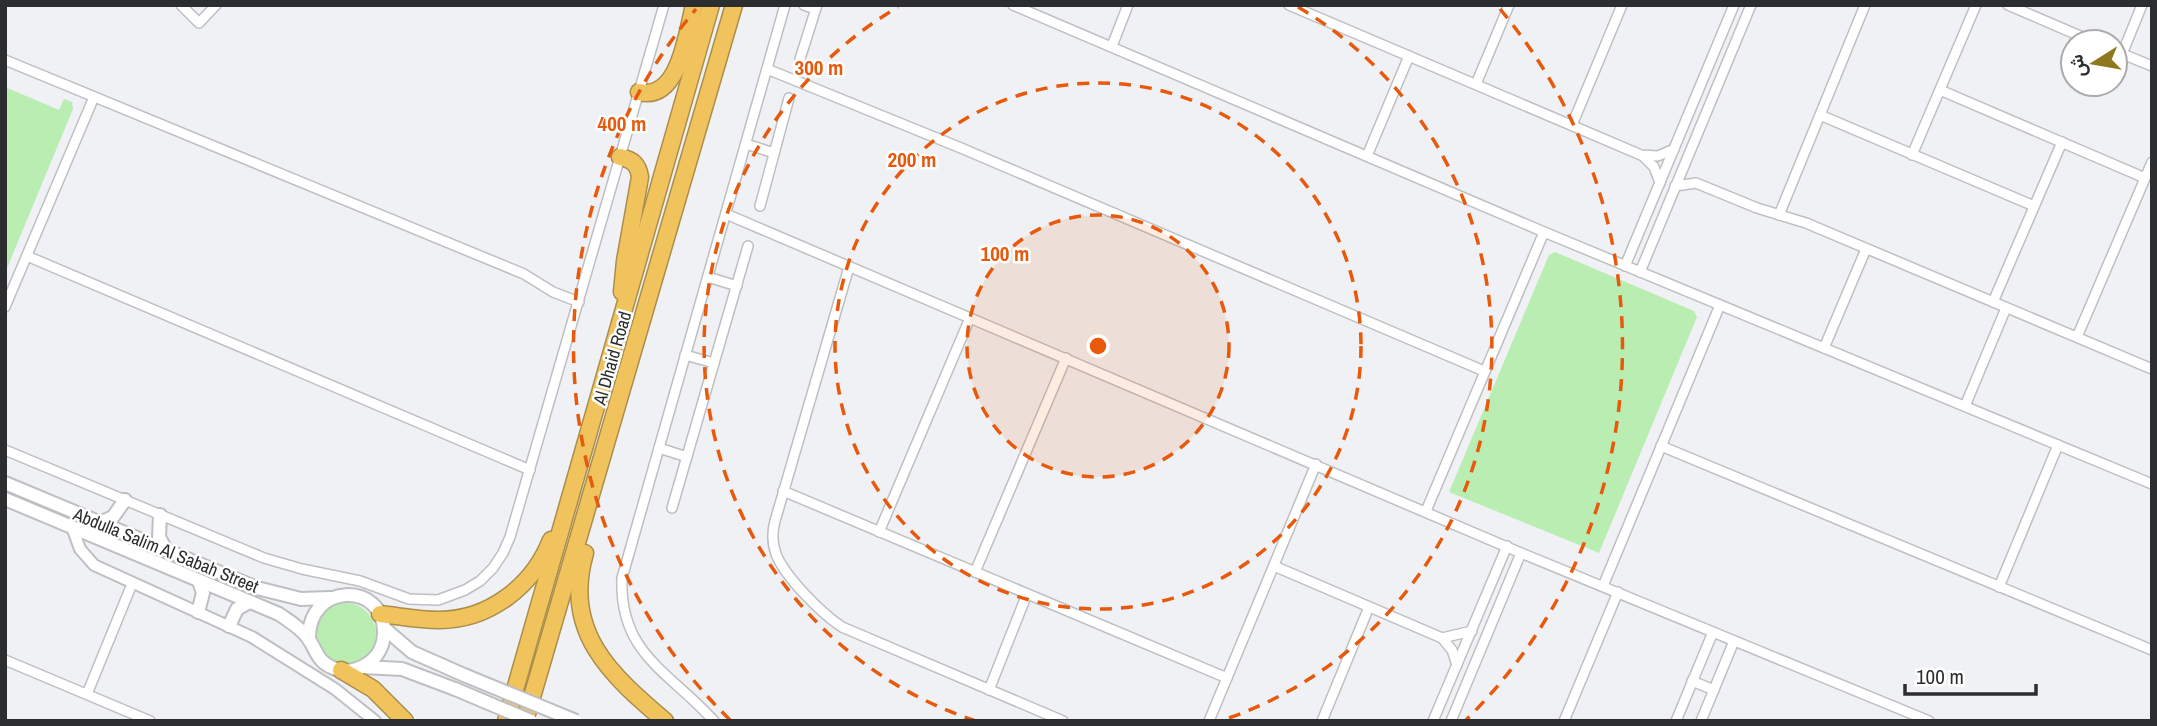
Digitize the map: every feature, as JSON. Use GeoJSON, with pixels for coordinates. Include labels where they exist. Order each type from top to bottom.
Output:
{"type":"FeatureCollection","features":[{"type":"Feature","properties":{"kind":"highway"},"geometry":{"type":"LineString","coordinates":[[639,92],[648,94],[667,86],[677,68],[694,5]]}},
{"type":"Feature","properties":{"kind":"highway","name":"Al Dhaid Road"},"geometry":{"type":"LineString","coordinates":[[506,721],[711,5]]}},
{"type":"Feature","properties":{"kind":"highway","name":"Al Dhaid Road"},"geometry":{"type":"LineString","coordinates":[[525,721],[734,5]]}},
{"type":"Feature","properties":{"kind":"highway"},"geometry":{"type":"LineString","coordinates":[[620,157],[634,162],[638,167],[639,177],[624,274],[624,313]]}},
{"type":"Feature","properties":{"kind":"highway"},"geometry":{"type":"LineString","coordinates":[[382,621],[441,620],[483,611],[503,601],[535,571],[554,532],[584,424],[617,339]]}},
{"type":"Feature","properties":{"kind":"highway"},"geometry":{"type":"LineString","coordinates":[[636,345],[621,426],[583,560],[579,601],[590,641],[601,659],[665,721]]}},
{"type":"Feature","properties":{"kind":"highway"},"geometry":{"type":"LineString","coordinates":[[341,670],[373,689],[405,721]]}},
{"type":"Feature","properties":{"kind":"main road","name":"Abdulla Salim Al Sabah Street"},"geometry":{"type":"LineString","coordinates":[[5,483],[286,597],[316,600],[331,598]]}},
{"type":"Feature","properties":{"kind":"main road","name":"Abdulla Salim Al Sabah Street"},"geometry":{"type":"LineString","coordinates":[[5,499],[249,602],[290,622],[309,640]]}},
{"type":"Feature","properties":{"kind":"main road"},"geometry":{"type":"LineString","coordinates":[[99,523],[113,517],[125,500]]}},
{"type":"Feature","properties":{"kind":"main road"},"geometry":{"type":"LineString","coordinates":[[160,515],[158,529],[166,550]]}},
{"type":"Feature","properties":{"kind":"main road"},"geometry":{"type":"LineString","coordinates":[[198,612],[203,593],[199,580]]}},
{"type":"Feature","properties":{"kind":"main road"},"geometry":{"type":"LineString","coordinates":[[531,721],[402,669],[363,667],[341,670],[320,660],[309,640],[309,629],[316,611],[331,598],[353,595],[373,605],[382,621],[412,652],[576,721]]}},
{"type":"Feature","properties":{"kind":"main road"},"geometry":{"type":"LineString","coordinates":[[229,626],[237,609],[249,602]]}},
{"type":"Feature","properties":{"kind":"main road"},"geometry":{"type":"LineString","coordinates":[[363,667],[380,651],[384,639],[382,621]]}},
{"type":"Feature","properties":{"kind":"street"},"geometry":{"type":"LineString","coordinates":[[181,5],[198,23],[216,5]]}},
{"type":"Feature","properties":{"kind":"street"},"geometry":{"type":"LineString","coordinates":[[199,5],[208,13]]}},
{"type":"Feature","properties":{"kind":"street"},"geometry":{"type":"LineString","coordinates":[[5,450],[282,564],[360,581],[409,599],[438,600],[480,581],[493,568],[510,537],[664,5]]}},
{"type":"Feature","properties":{"kind":"street"},"geometry":{"type":"LineString","coordinates":[[714,721],[641,650],[623,608],[622,578],[785,5]]}},
{"type":"Feature","properties":{"kind":"street"},"geometry":{"type":"LineString","coordinates":[[800,59],[816,7],[804,5]]}},
{"type":"Feature","properties":{"kind":"street"},"geometry":{"type":"LineString","coordinates":[[1013,5],[1544,232],[2152,484]]}},
{"type":"Feature","properties":{"kind":"street"},"geometry":{"type":"LineString","coordinates":[[1111,46],[1128,5]]}},
{"type":"Feature","properties":{"kind":"street"},"geometry":{"type":"LineString","coordinates":[[1289,5],[1641,155],[1654,167],[1660,183]]}},
{"type":"Feature","properties":{"kind":"street"},"geometry":{"type":"LineString","coordinates":[[1476,84],[1509,5]]}},
{"type":"Feature","properties":{"kind":"street"},"geometry":{"type":"LineString","coordinates":[[1572,125],[1622,5]]}},
{"type":"Feature","properties":{"kind":"street"},"geometry":{"type":"LineString","coordinates":[[1625,265],[1734,5]]}},
{"type":"Feature","properties":{"kind":"street"},"geometry":{"type":"LineString","coordinates":[[1640,272],[1751,5]]}},
{"type":"Feature","properties":{"kind":"street"},"geometry":{"type":"LineString","coordinates":[[1779,215],[1865,5]]}},
{"type":"Feature","properties":{"kind":"street"},"geometry":{"type":"LineString","coordinates":[[1912,155],[1976,5]]}},
{"type":"Feature","properties":{"kind":"street"},"geometry":{"type":"LineString","coordinates":[[2008,5],[2061,28]]}},
{"type":"Feature","properties":{"kind":"street"},"geometry":{"type":"LineString","coordinates":[[2129,32],[2142,5]]}},
{"type":"Feature","properties":{"kind":"street"},"geometry":{"type":"LineString","coordinates":[[2129,56],[2152,66]]}},
{"type":"Feature","properties":{"kind":"street"},"geometry":{"type":"LineString","coordinates":[[1367,156],[1409,57]]}},
{"type":"Feature","properties":{"kind":"street"},"geometry":{"type":"LineString","coordinates":[[5,60],[524,274],[553,292],[579,302]]}},
{"type":"Feature","properties":{"kind":"street"},"geometry":{"type":"LineString","coordinates":[[767,69],[961,148],[1485,371]]}},
{"type":"Feature","properties":{"kind":"street"},"geometry":{"type":"LineString","coordinates":[[1940,90],[2145,178]]}},
{"type":"Feature","properties":{"kind":"street"},"geometry":{"type":"LineString","coordinates":[[5,307],[94,97]]}},
{"type":"Feature","properties":{"kind":"street"},"geometry":{"type":"LineString","coordinates":[[760,206],[789,98]]}},
{"type":"Feature","properties":{"kind":"street"},"geometry":{"type":"LineString","coordinates":[[1820,115],[2034,206]]}},
{"type":"Feature","properties":{"kind":"street"},"geometry":{"type":"LineString","coordinates":[[1993,302],[2062,142]]}},
{"type":"Feature","properties":{"kind":"street"},"geometry":{"type":"LineString","coordinates":[[746,144],[774,153]]}},
{"type":"Feature","properties":{"kind":"street"},"geometry":{"type":"LineString","coordinates":[[1641,155],[1658,156],[1674,149]]}},
{"type":"Feature","properties":{"kind":"street"},"geometry":{"type":"LineString","coordinates":[[2077,337],[2152,162]]}},
{"type":"Feature","properties":{"kind":"street"},"geometry":{"type":"LineString","coordinates":[[1683,166],[1696,183]]}},
{"type":"Feature","properties":{"kind":"street"},"geometry":{"type":"LineString","coordinates":[[1675,186],[1696,183],[1807,223],[2152,369]]}},
{"type":"Feature","properties":{"kind":"street"},"geometry":{"type":"LineString","coordinates":[[726,215],[1521,553],[1929,721]]}},
{"type":"Feature","properties":{"kind":"street"},"geometry":{"type":"LineString","coordinates":[[1426,511],[1544,232]]}},
{"type":"Feature","properties":{"kind":"street"},"geometry":{"type":"LineString","coordinates":[[672,508],[748,246]]}},
{"type":"Feature","properties":{"kind":"street"},"geometry":{"type":"LineString","coordinates":[[1824,348],[1866,249]]}},
{"type":"Feature","properties":{"kind":"street"},"geometry":{"type":"LineString","coordinates":[[27,256],[530,470]]}},
{"type":"Feature","properties":{"kind":"street"},"geometry":{"type":"LineString","coordinates":[[849,267],[773,529],[776,553],[784,567],[830,619],[856,634],[1063,721]]}},
{"type":"Feature","properties":{"kind":"street"},"geometry":{"type":"LineString","coordinates":[[708,277],[737,286]]}},
{"type":"Feature","properties":{"kind":"street"},"geometry":{"type":"LineString","coordinates":[[1603,586],[1720,305]]}},
{"type":"Feature","properties":{"kind":"street"},"geometry":{"type":"LineString","coordinates":[[1965,406],[2006,308]]}},
{"type":"Feature","properties":{"kind":"street"},"geometry":{"type":"LineString","coordinates":[[879,532],[970,318]]}},
{"type":"Feature","properties":{"kind":"street"},"geometry":{"type":"LineString","coordinates":[[685,355],[714,363]]}},
{"type":"Feature","properties":{"kind":"street"},"geometry":{"type":"LineString","coordinates":[[975,572],[1066,358]]}},
{"type":"Feature","properties":{"kind":"street"},"geometry":{"type":"LineString","coordinates":[[1999,587],[2058,445]]}},
{"type":"Feature","properties":{"kind":"street"},"geometry":{"type":"LineString","coordinates":[[1661,446],[2152,650]]}},
{"type":"Feature","properties":{"kind":"street"},"geometry":{"type":"LineString","coordinates":[[659,448],[687,457]]}},
{"type":"Feature","properties":{"kind":"street"},"geometry":{"type":"LineString","coordinates":[[1209,721],[1317,464]]}},
{"type":"Feature","properties":{"kind":"street"},"geometry":{"type":"LineString","coordinates":[[783,491],[1227,678]]}},
{"type":"Feature","properties":{"kind":"street"},"geometry":{"type":"LineString","coordinates":[[72,527],[80,549],[88,560],[100,569],[229,626],[273,649],[335,689],[375,721]]}},
{"type":"Feature","properties":{"kind":"street"},"geometry":{"type":"LineString","coordinates":[[1433,721],[1507,546]]}},
{"type":"Feature","properties":{"kind":"street"},"geometry":{"type":"LineString","coordinates":[[1451,721],[1521,553]]}},
{"type":"Feature","properties":{"kind":"street"},"geometry":{"type":"LineString","coordinates":[[1274,566],[1441,638],[1452,650],[1457,665]]}},
{"type":"Feature","properties":{"kind":"street"},"geometry":{"type":"LineString","coordinates":[[87,694],[132,584]]}},
{"type":"Feature","properties":{"kind":"street"},"geometry":{"type":"LineString","coordinates":[[1564,721],[1618,592]]}},
{"type":"Feature","properties":{"kind":"street"},"geometry":{"type":"LineString","coordinates":[[989,690],[1027,594]]}},
{"type":"Feature","properties":{"kind":"street"},"geometry":{"type":"LineString","coordinates":[[1322,721],[1369,607]]}},
{"type":"Feature","properties":{"kind":"street"},"geometry":{"type":"LineString","coordinates":[[1441,638],[1472,631]]}},
{"type":"Feature","properties":{"kind":"street"},"geometry":{"type":"LineString","coordinates":[[1676,721],[1713,632]]}},
{"type":"Feature","properties":{"kind":"street"},"geometry":{"type":"LineString","coordinates":[[1701,721],[1734,641]]}},
{"type":"Feature","properties":{"kind":"street"},"geometry":{"type":"LineString","coordinates":[[5,660],[150,721]]}},
{"type":"Feature","properties":{"kind":"street"},"geometry":{"type":"LineString","coordinates":[[1692,681],[1714,690]]}},
{"type":"Feature","properties":{"kind":"street"},"geometry":{"type":"LineString","coordinates":[[703,711],[708,721]]}},
{"type":"Feature","properties":{"kind":"green space"},"geometry":{"type":"Polygon","coordinates":[[[5,87],[59,110],[64,99],[72,102],[73,109],[5,273],[5,87]]]}},
{"type":"Feature","properties":{"kind":"green space"},"geometry":{"type":"Polygon","coordinates":[[[1555,252],[1694,311],[1697,317],[1599,553],[1449,492],[1549,255],[1555,252]]]}},
{"type":"Feature","properties":{"kind":"green space"},"geometry":{"type":"Polygon","coordinates":[[[339,603],[351,603],[367,612],[374,622],[374,646],[367,656],[351,665],[339,665],[328,660],[319,651],[314,640],[314,628],[319,617],[328,608],[339,603]]]}}]}
